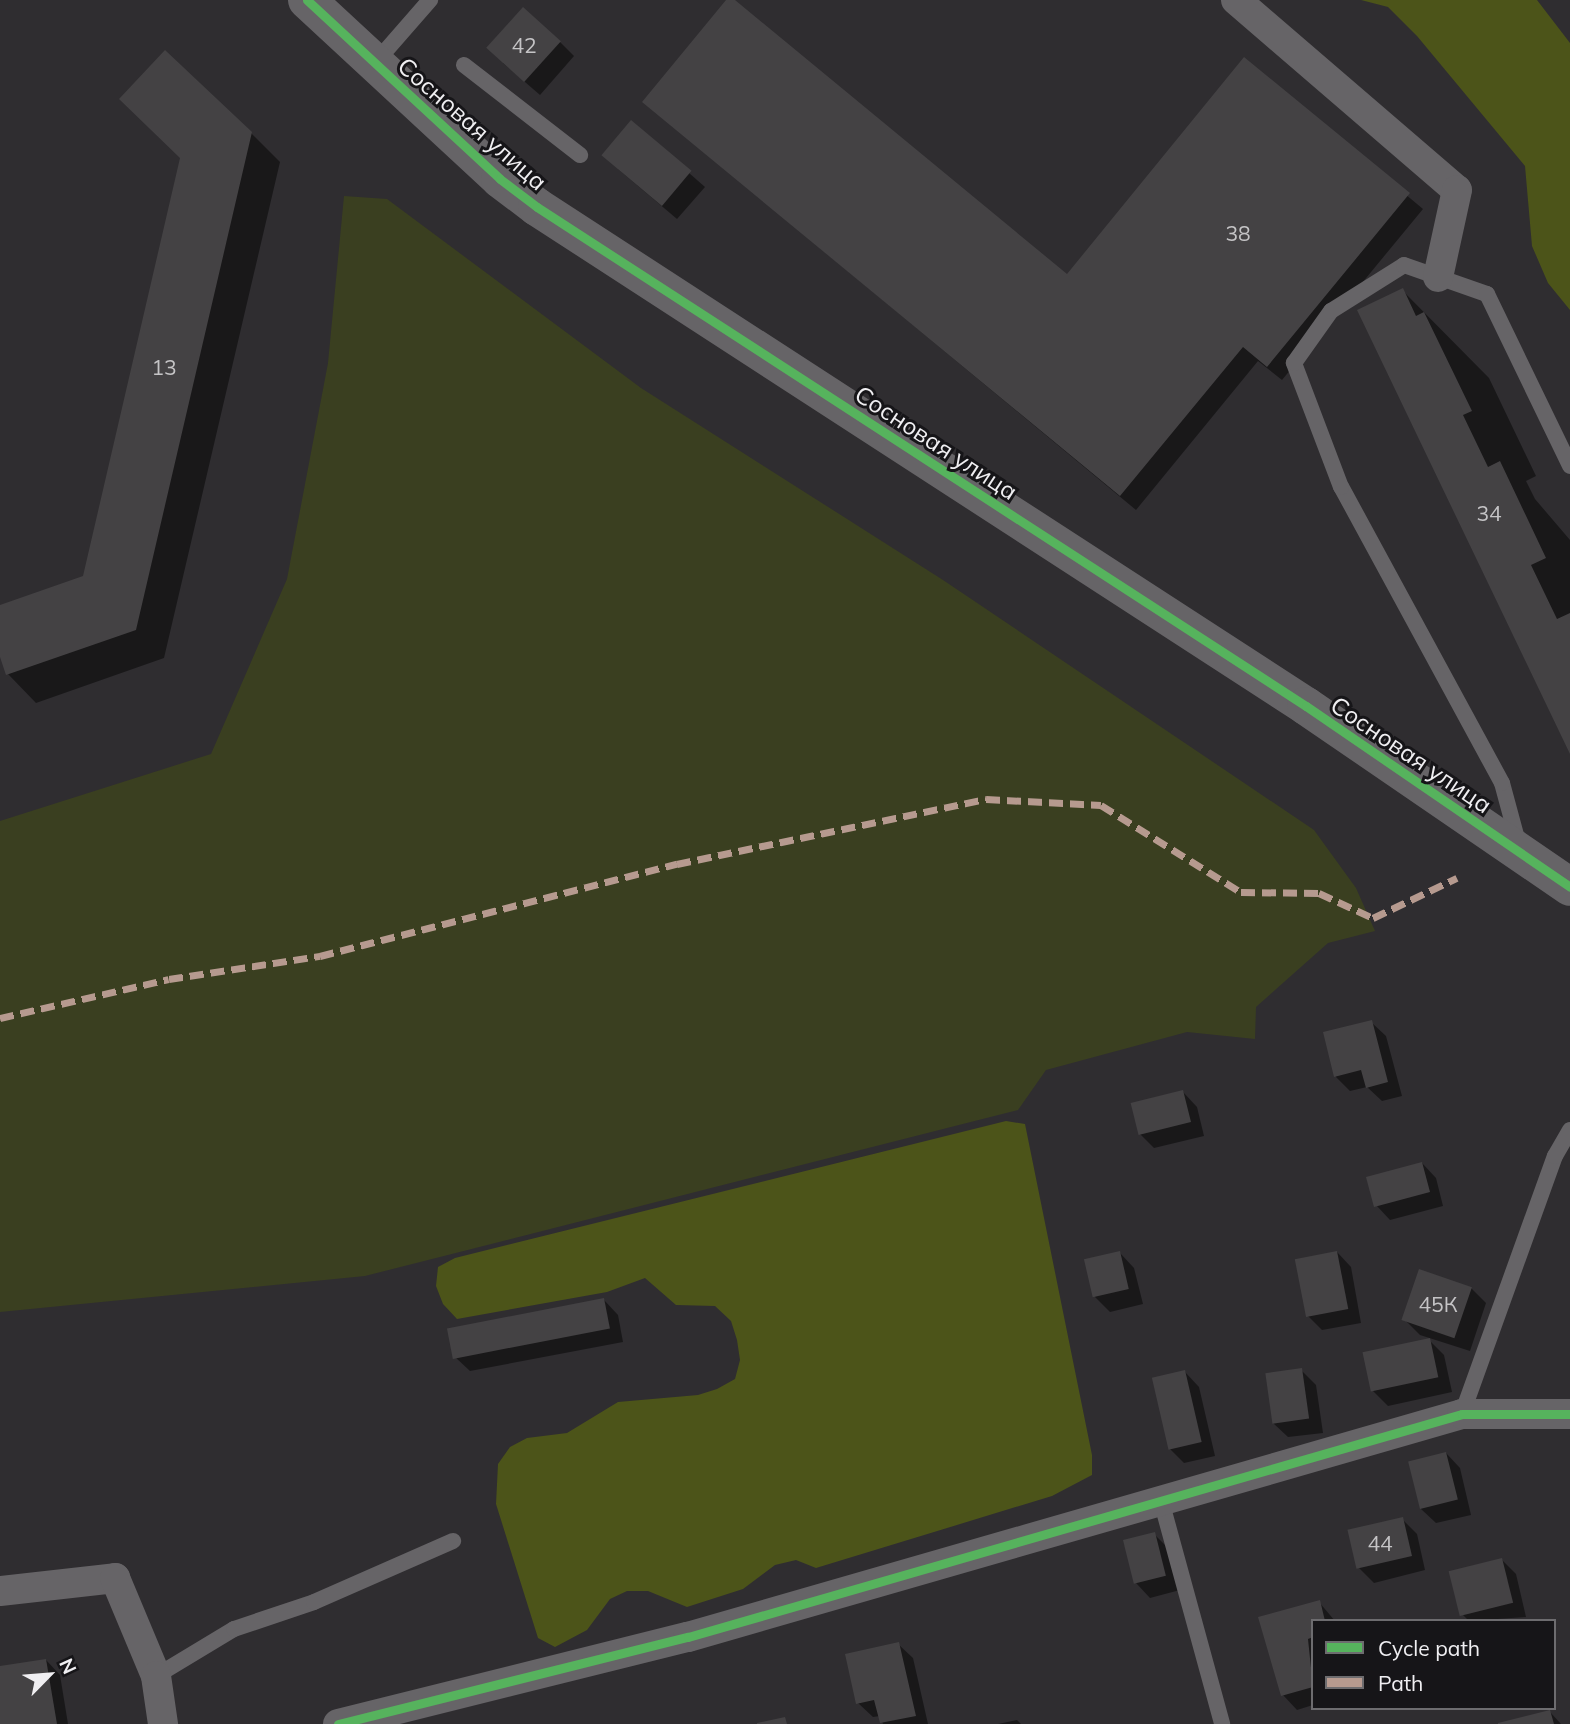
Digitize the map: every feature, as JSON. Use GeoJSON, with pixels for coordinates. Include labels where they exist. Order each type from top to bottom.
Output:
{"type":"FeatureCollection","features":[{"type":"Feature","properties":{"kind":"street","name":"Сосновая улица"},"geometry":{"type":"LineString","coordinates":[[307,0],[373,65],[500,179],[559,222],[1306,706],[1570,887]]}},
{"type":"Feature","properties":{"kind":"street"},"geometry":{"type":"LineString","coordinates":[[1236,0],[1457,190],[1438,278]]}},
{"type":"Feature","properties":{"kind":"street"},"geometry":{"type":"LineString","coordinates":[[338,1724],[688,1636],[1162,1504],[1462,1414],[1570,1414]]}},
{"type":"Feature","properties":{"kind":"street"},"geometry":{"type":"LineString","coordinates":[[0,1591],[115,1578],[156,1676],[163,1724]]}},
{"type":"Feature","properties":{"kind":"lane"},"geometry":{"type":"LineString","coordinates":[[373,65],[430,0]]}},
{"type":"Feature","properties":{"kind":"lane"},"geometry":{"type":"LineString","coordinates":[[464,65],[580,155]]}},
{"type":"Feature","properties":{"kind":"lane"},"geometry":{"type":"LineString","coordinates":[[1520,853],[1503,783],[1341,487],[1294,363],[1331,311],[1404,265],[1487,295],[1570,466]]}},
{"type":"Feature","properties":{"kind":"lane"},"geometry":{"type":"LineString","coordinates":[[1462,1414],[1555,1157],[1570,1129]]}},
{"type":"Feature","properties":{"kind":"lane"},"geometry":{"type":"LineString","coordinates":[[1162,1504],[1222,1724]]}},
{"type":"Feature","properties":{"kind":"lane"},"geometry":{"type":"LineString","coordinates":[[156,1676],[234,1629],[314,1602],[453,1541]]}},
{"type":"Feature","properties":{"kind":"green space"},"geometry":{"type":"Polygon","coordinates":[[[1361,0],[1537,0],[1570,43],[1570,310],[1548,283],[1532,246],[1525,166],[1417,36],[1388,7],[1361,0]]]}},
{"type":"Feature","properties":{"kind":"green space"},"geometry":{"type":"Polygon","coordinates":[[[344,196],[387,199],[641,388],[943,580],[1314,830],[1356,888],[1375,931],[1328,943],[1256,1007],[1255,1039],[1187,1032],[1046,1070],[1018,1110],[365,1276],[0,1312],[0,821],[211,754],[287,579],[328,363],[344,196]]]}},
{"type":"Feature","properties":{"kind":"green space"},"geometry":{"type":"Polygon","coordinates":[[[1006,1121],[1025,1124],[1092,1455],[1092,1475],[1052,1496],[816,1568],[796,1560],[775,1565],[743,1589],[687,1607],[648,1591],[627,1591],[610,1599],[587,1630],[555,1647],[538,1638],[496,1504],[498,1464],[510,1447],[527,1438],[567,1433],[618,1402],[698,1395],[717,1389],[735,1379],[740,1360],[737,1340],[731,1321],[715,1306],[676,1305],[645,1278],[607,1292],[457,1319],[443,1304],[436,1286],[438,1267],[455,1258],[1006,1121]]]}},
{"type":"Feature","properties":{"kind":"building"},"geometry":{"type":"Polygon","coordinates":[[[726,0],[735,0],[1067,274],[1244,57],[1410,193],[1267,367],[1243,347],[1120,496],[642,102],[726,0]]]}},
{"type":"Feature","properties":{"kind":"building"},"geometry":{"type":"Polygon","coordinates":[[[523,7],[561,41],[524,82],[486,48],[523,7]]]}},
{"type":"Feature","properties":{"kind":"building"},"geometry":{"type":"Polygon","coordinates":[[[165,50],[252,132],[136,630],[6,675],[0,657],[0,605],[83,576],[180,158],[119,99],[165,50]]]}},
{"type":"Feature","properties":{"kind":"building"},"geometry":{"type":"Polygon","coordinates":[[[631,120],[692,171],[662,206],[601,155],[631,120]]]}},
{"type":"Feature","properties":{"kind":"building"},"geometry":{"type":"Polygon","coordinates":[[[1403,288],[1416,316],[1424,312],[1472,411],[1463,415],[1488,467],[1500,461],[1546,558],[1531,565],[1557,619],[1570,613],[1570,754],[1357,310],[1403,288]]]}},
{"type":"Feature","properties":{"kind":"building"},"geometry":{"type":"Polygon","coordinates":[[[1372,1020],[1388,1082],[1366,1088],[1361,1070],[1334,1077],[1323,1032],[1372,1020]]]}},
{"type":"Feature","properties":{"kind":"building"},"geometry":{"type":"Polygon","coordinates":[[[1183,1090],[1191,1122],[1139,1135],[1131,1103],[1183,1090]]]}},
{"type":"Feature","properties":{"kind":"building"},"geometry":{"type":"Polygon","coordinates":[[[1422,1162],[1430,1192],[1374,1207],[1366,1177],[1422,1162]]]}},
{"type":"Feature","properties":{"kind":"building"},"geometry":{"type":"Polygon","coordinates":[[[1120,1251],[1129,1289],[1093,1297],[1084,1259],[1120,1251]]]}},
{"type":"Feature","properties":{"kind":"building"},"geometry":{"type":"Polygon","coordinates":[[[1337,1251],[1348,1309],[1306,1317],[1295,1259],[1337,1251]]]}},
{"type":"Feature","properties":{"kind":"building"},"geometry":{"type":"Polygon","coordinates":[[[1419,1269],[1472,1287],[1454,1338],[1401,1320],[1419,1269]]]}},
{"type":"Feature","properties":{"kind":"building"},"geometry":{"type":"Polygon","coordinates":[[[604,1298],[610,1328],[453,1359],[447,1329],[604,1298]]]}},
{"type":"Feature","properties":{"kind":"building"},"geometry":{"type":"Polygon","coordinates":[[[1430,1338],[1438,1377],[1371,1391],[1363,1352],[1430,1338]]]}},
{"type":"Feature","properties":{"kind":"building"},"geometry":{"type":"Polygon","coordinates":[[[1302,1368],[1309,1419],[1272,1424],[1265,1373],[1302,1368]]]}},
{"type":"Feature","properties":{"kind":"building"},"geometry":{"type":"Polygon","coordinates":[[[1185,1370],[1202,1442],[1169,1450],[1152,1378],[1185,1370]]]}},
{"type":"Feature","properties":{"kind":"building"},"geometry":{"type":"Polygon","coordinates":[[[1446,1452],[1458,1500],[1420,1509],[1408,1461],[1446,1452]]]}},
{"type":"Feature","properties":{"kind":"building"},"geometry":{"type":"Polygon","coordinates":[[[1403,1517],[1412,1556],[1356,1569],[1347,1530],[1403,1517]]]}},
{"type":"Feature","properties":{"kind":"building"},"geometry":{"type":"Polygon","coordinates":[[[1155,1532],[1166,1576],[1134,1584],[1123,1540],[1155,1532]]]}},
{"type":"Feature","properties":{"kind":"building"},"geometry":{"type":"Polygon","coordinates":[[[1502,1558],[1513,1603],[1460,1616],[1449,1571],[1502,1558]]]}},
{"type":"Feature","properties":{"kind":"building"},"geometry":{"type":"Polygon","coordinates":[[[1320,1600],[1325,1619],[1311,1619],[1311,1638],[1308,1639],[1311,1688],[1281,1696],[1258,1617],[1320,1600]]]}},
{"type":"Feature","properties":{"kind":"building"},"geometry":{"type":"Polygon","coordinates":[[[899,1642],[916,1716],[880,1723],[874,1700],[856,1704],[845,1654],[899,1642]]]}},
{"type":"Feature","properties":{"kind":"building"},"geometry":{"type":"Polygon","coordinates":[[[46,1659],[57,1724],[0,1724],[0,1666],[46,1659]]]}},
{"type":"Feature","properties":{"kind":"building"},"geometry":{"type":"Polygon","coordinates":[[[1550,1710],[1554,1724],[1498,1724],[1498,1723],[1550,1710]]]}},
{"type":"Feature","properties":{"kind":"building"},"geometry":{"type":"Polygon","coordinates":[[[785,1717],[787,1724],[757,1724],[757,1723],[785,1717]]]}},
{"type":"Feature","properties":{"kind":"marked path"},"geometry":{"type":"LineString","coordinates":[[0,1018],[169,979],[320,956],[677,864],[986,799],[1101,805],[1241,892],[1319,893],[1373,918],[1457,878]]}},
{"type":"Feature","properties":{"kind":"cycle path"},"geometry":{"type":"LineString","coordinates":[[307,0],[500,179],[537,207],[1306,706],[1570,887]]}},
{"type":"Feature","properties":{"kind":"cycle path"},"geometry":{"type":"LineString","coordinates":[[338,1724],[688,1637],[1462,1414],[1570,1414]]}}]}
